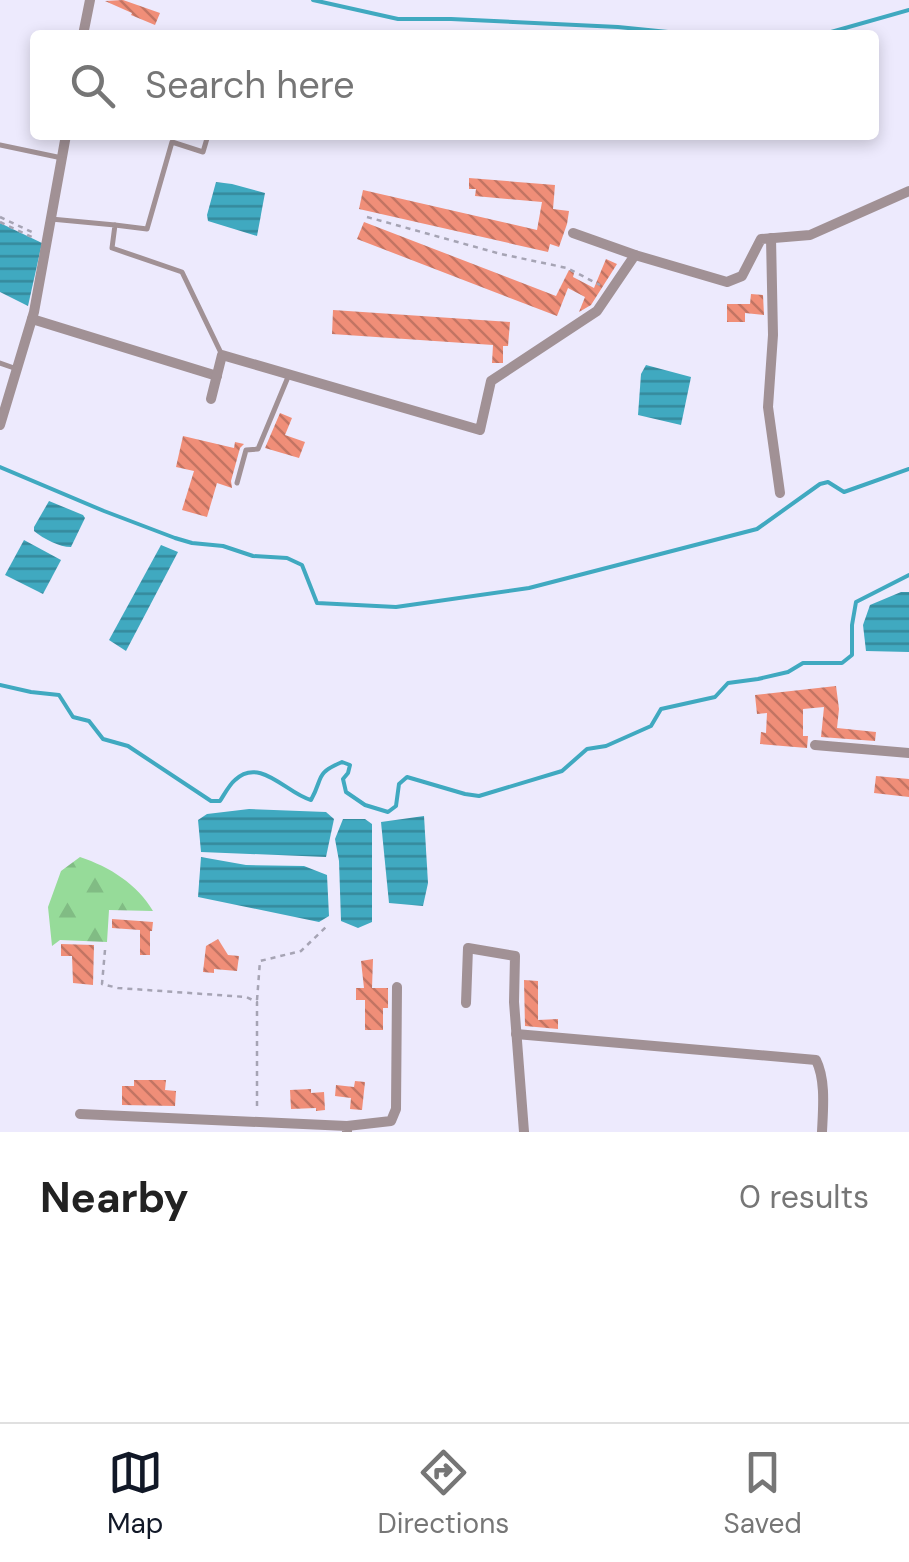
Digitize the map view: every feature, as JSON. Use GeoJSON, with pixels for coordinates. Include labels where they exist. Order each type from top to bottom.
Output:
{"type":"FeatureCollection","features":[{"type":"Feature","properties":{"kind":"street"},"geometry":{"type":"LineString","coordinates":[[84,30],[90,0]]}},
{"type":"Feature","properties":{"kind":"street"},"geometry":{"type":"LineString","coordinates":[[0,425],[32,319],[65,140]]}},
{"type":"Feature","properties":{"kind":"street"},"geometry":{"type":"LineString","coordinates":[[573,233],[727,282],[742,276],[761,239],[810,235],[909,191]]}},
{"type":"Feature","properties":{"kind":"street"},"geometry":{"type":"LineString","coordinates":[[771,238],[773,335],[768,407],[780,492]]}},
{"type":"Feature","properties":{"kind":"street"},"geometry":{"type":"LineString","coordinates":[[211,399],[222,355],[480,430],[491,381],[597,311],[636,256]]}},
{"type":"Feature","properties":{"kind":"street"},"geometry":{"type":"LineString","coordinates":[[32,319],[217,376]]}},
{"type":"Feature","properties":{"kind":"street"},"geometry":{"type":"LineString","coordinates":[[815,745],[909,753]]}},
{"type":"Feature","properties":{"kind":"street"},"geometry":{"type":"LineString","coordinates":[[466,1003],[468,948],[515,956],[514,1002],[524,1132]]}},
{"type":"Feature","properties":{"kind":"street"},"geometry":{"type":"LineString","coordinates":[[80,1114],[347,1129],[391,1120],[396,1109],[398,987]]}},
{"type":"Feature","properties":{"kind":"street"},"geometry":{"type":"LineString","coordinates":[[516,1034],[816,1060],[822,1082],[822,1132]]}},
{"type":"Feature","properties":{"kind":"lane"},"geometry":{"type":"LineString","coordinates":[[51,219],[147,229],[172,142],[202,152],[206,140]]}},
{"type":"Feature","properties":{"kind":"lane"},"geometry":{"type":"LineString","coordinates":[[0,146],[62,158]]}},
{"type":"Feature","properties":{"kind":"lane"},"geometry":{"type":"LineString","coordinates":[[115,225],[112,248],[182,272],[222,355]]}},
{"type":"Feature","properties":{"kind":"lane"},"geometry":{"type":"LineString","coordinates":[[0,363],[17,369]]}},
{"type":"Feature","properties":{"kind":"lane"},"geometry":{"type":"LineString","coordinates":[[237,483],[246,450],[258,449],[289,374]]}},
{"type":"Feature","properties":{"kind":"path"},"geometry":{"type":"LineString","coordinates":[[367,217],[567,268],[611,290]]}},
{"type":"Feature","properties":{"kind":"path"},"geometry":{"type":"LineString","coordinates":[[0,220],[47,241]]}},
{"type":"Feature","properties":{"kind":"path"},"geometry":{"type":"LineString","coordinates":[[256,1122],[260,962],[300,952],[328,926]]}},
{"type":"Feature","properties":{"kind":"path"},"geometry":{"type":"LineString","coordinates":[[106,950],[102,984],[246,997],[257,1002]]}},
{"type":"Feature","properties":{"kind":"green space"},"geometry":{"type":"Polygon","coordinates":[[[80,857],[122,878],[153,911],[109,910],[107,942],[60,940],[52,946],[48,907],[61,871],[80,857]]]}},
{"type":"Feature","properties":{"kind":"water"},"geometry":{"type":"Polygon","coordinates":[[[216,182],[265,193],[257,236],[208,221],[216,182]]]}},
{"type":"Feature","properties":{"kind":"water"},"geometry":{"type":"Polygon","coordinates":[[[0,223],[42,243],[28,306],[0,292],[0,223]]]}},
{"type":"Feature","properties":{"kind":"water"},"geometry":{"type":"Polygon","coordinates":[[[646,365],[691,377],[681,425],[638,415],[641,374],[646,365]]]}},
{"type":"Feature","properties":{"kind":"water"},"geometry":{"type":"Polygon","coordinates":[[[49,501],[85,518],[71,547],[34,531],[49,501]]]}},
{"type":"Feature","properties":{"kind":"water"},"geometry":{"type":"Polygon","coordinates":[[[24,540],[61,560],[43,594],[5,575],[24,540]]]}},
{"type":"Feature","properties":{"kind":"water"},"geometry":{"type":"Polygon","coordinates":[[[161,545],[178,552],[126,651],[109,640],[161,545]]]}},
{"type":"Feature","properties":{"kind":"water"},"geometry":{"type":"Polygon","coordinates":[[[909,592],[909,652],[866,651],[863,625],[870,605],[909,592]]]}},
{"type":"Feature","properties":{"kind":"water"},"geometry":{"type":"Polygon","coordinates":[[[249,809],[326,812],[334,819],[326,857],[201,852],[198,820],[207,814],[249,809]]]}},
{"type":"Feature","properties":{"kind":"water"},"geometry":{"type":"Polygon","coordinates":[[[424,816],[428,883],[423,906],[389,903],[381,822],[424,816]]]}},
{"type":"Feature","properties":{"kind":"water"},"geometry":{"type":"Polygon","coordinates":[[[343,819],[365,819],[372,824],[372,922],[358,928],[341,921],[335,839],[343,819]]]}},
{"type":"Feature","properties":{"kind":"water"},"geometry":{"type":"Polygon","coordinates":[[[201,857],[246,865],[304,866],[327,875],[329,916],[319,922],[198,897],[201,857]]]}},
{"type":"Feature","properties":{"kind":"building"},"geometry":{"type":"Polygon","coordinates":[[[123,0],[160,13],[155,25],[105,1],[123,0]]]}},
{"type":"Feature","properties":{"kind":"building"},"geometry":{"type":"Polygon","coordinates":[[[469,178],[555,185],[553,209],[569,211],[559,247],[550,244],[548,252],[359,209],[363,190],[537,230],[542,202],[475,196],[476,189],[469,189],[469,178]]]}},
{"type":"Feature","properties":{"kind":"building"},"geometry":{"type":"Polygon","coordinates":[[[364,222],[556,296],[569,270],[573,277],[594,288],[606,259],[617,264],[591,305],[579,312],[585,297],[568,288],[557,316],[357,239],[364,222]]]}},
{"type":"Feature","properties":{"kind":"building"},"geometry":{"type":"Polygon","coordinates":[[[751,294],[763,295],[764,315],[745,313],[745,322],[727,322],[727,304],[750,304],[751,294]]]}},
{"type":"Feature","properties":{"kind":"building"},"geometry":{"type":"Polygon","coordinates":[[[333,310],[510,322],[508,346],[503,346],[503,363],[492,363],[493,345],[332,334],[333,310]]]}},
{"type":"Feature","properties":{"kind":"building"},"geometry":{"type":"Polygon","coordinates":[[[280,413],[292,418],[285,435],[305,442],[299,458],[265,448],[280,413]]]}},
{"type":"Feature","properties":{"kind":"building"},"geometry":{"type":"Polygon","coordinates":[[[183,436],[234,448],[235,442],[244,444],[232,488],[217,483],[207,517],[182,510],[194,471],[176,467],[183,436]]]}},
{"type":"Feature","properties":{"kind":"building"},"geometry":{"type":"Polygon","coordinates":[[[836,686],[837,728],[876,732],[875,741],[821,737],[824,707],[803,709],[807,748],[760,744],[761,732],[766,733],[767,713],[757,714],[755,695],[836,686]]]}},
{"type":"Feature","properties":{"kind":"building"},"geometry":{"type":"Polygon","coordinates":[[[876,776],[909,779],[909,797],[874,793],[876,776]]]}},
{"type":"Feature","properties":{"kind":"building"},"geometry":{"type":"Polygon","coordinates":[[[112,919],[153,922],[150,955],[140,955],[140,930],[112,928],[112,919]]]}},
{"type":"Feature","properties":{"kind":"building"},"geometry":{"type":"Polygon","coordinates":[[[218,939],[228,955],[239,956],[237,971],[203,972],[206,946],[218,939]]]}},
{"type":"Feature","properties":{"kind":"building"},"geometry":{"type":"Polygon","coordinates":[[[61,944],[94,945],[93,985],[73,983],[72,956],[61,956],[61,944]]]}},
{"type":"Feature","properties":{"kind":"building"},"geometry":{"type":"Polygon","coordinates":[[[373,959],[372,988],[388,988],[383,1030],[365,1030],[365,1000],[356,1000],[356,988],[364,988],[361,961],[373,959]]]}},
{"type":"Feature","properties":{"kind":"building"},"geometry":{"type":"Polygon","coordinates":[[[524,980],[538,981],[538,1020],[558,1019],[558,1029],[525,1026],[524,980]]]}},
{"type":"Feature","properties":{"kind":"building"},"geometry":{"type":"Polygon","coordinates":[[[134,1080],[166,1080],[165,1090],[176,1091],[175,1106],[122,1105],[122,1086],[134,1086],[134,1080]]]}},
{"type":"Feature","properties":{"kind":"building"},"geometry":{"type":"Polygon","coordinates":[[[355,1081],[365,1082],[362,1110],[350,1109],[351,1098],[335,1096],[336,1085],[354,1087],[355,1081]]]}},
{"type":"Feature","properties":{"kind":"building"},"geometry":{"type":"Polygon","coordinates":[[[311,1089],[311,1093],[324,1092],[325,1110],[291,1109],[290,1090],[311,1089]]]}},
{"type":"Feature","properties":{"kind":"waterway"},"geometry":{"type":"LineString","coordinates":[[313,0],[398,19],[648,30]]}},
{"type":"Feature","properties":{"kind":"waterway"},"geometry":{"type":"LineString","coordinates":[[838,30],[909,10]]}},
{"type":"Feature","properties":{"kind":"waterway"},"geometry":{"type":"LineString","coordinates":[[0,467],[175,538],[253,556],[287,558],[302,565],[317,603],[396,607],[529,588],[757,529],[820,484],[828,482],[844,492],[909,469]]}},
{"type":"Feature","properties":{"kind":"waterway"},"geometry":{"type":"LineString","coordinates":[[0,685],[59,695],[73,717],[89,721],[103,739],[128,746],[211,801],[220,801],[235,780],[254,772],[311,800],[323,773],[342,762],[350,765],[343,779],[346,792],[365,805],[388,812],[396,806],[399,784],[407,777],[479,796],[562,771],[587,749],[606,746],[651,726],[661,709],[715,697],[728,683],[788,672],[803,663],[842,663],[852,655],[856,602],[909,575]]}}]}
